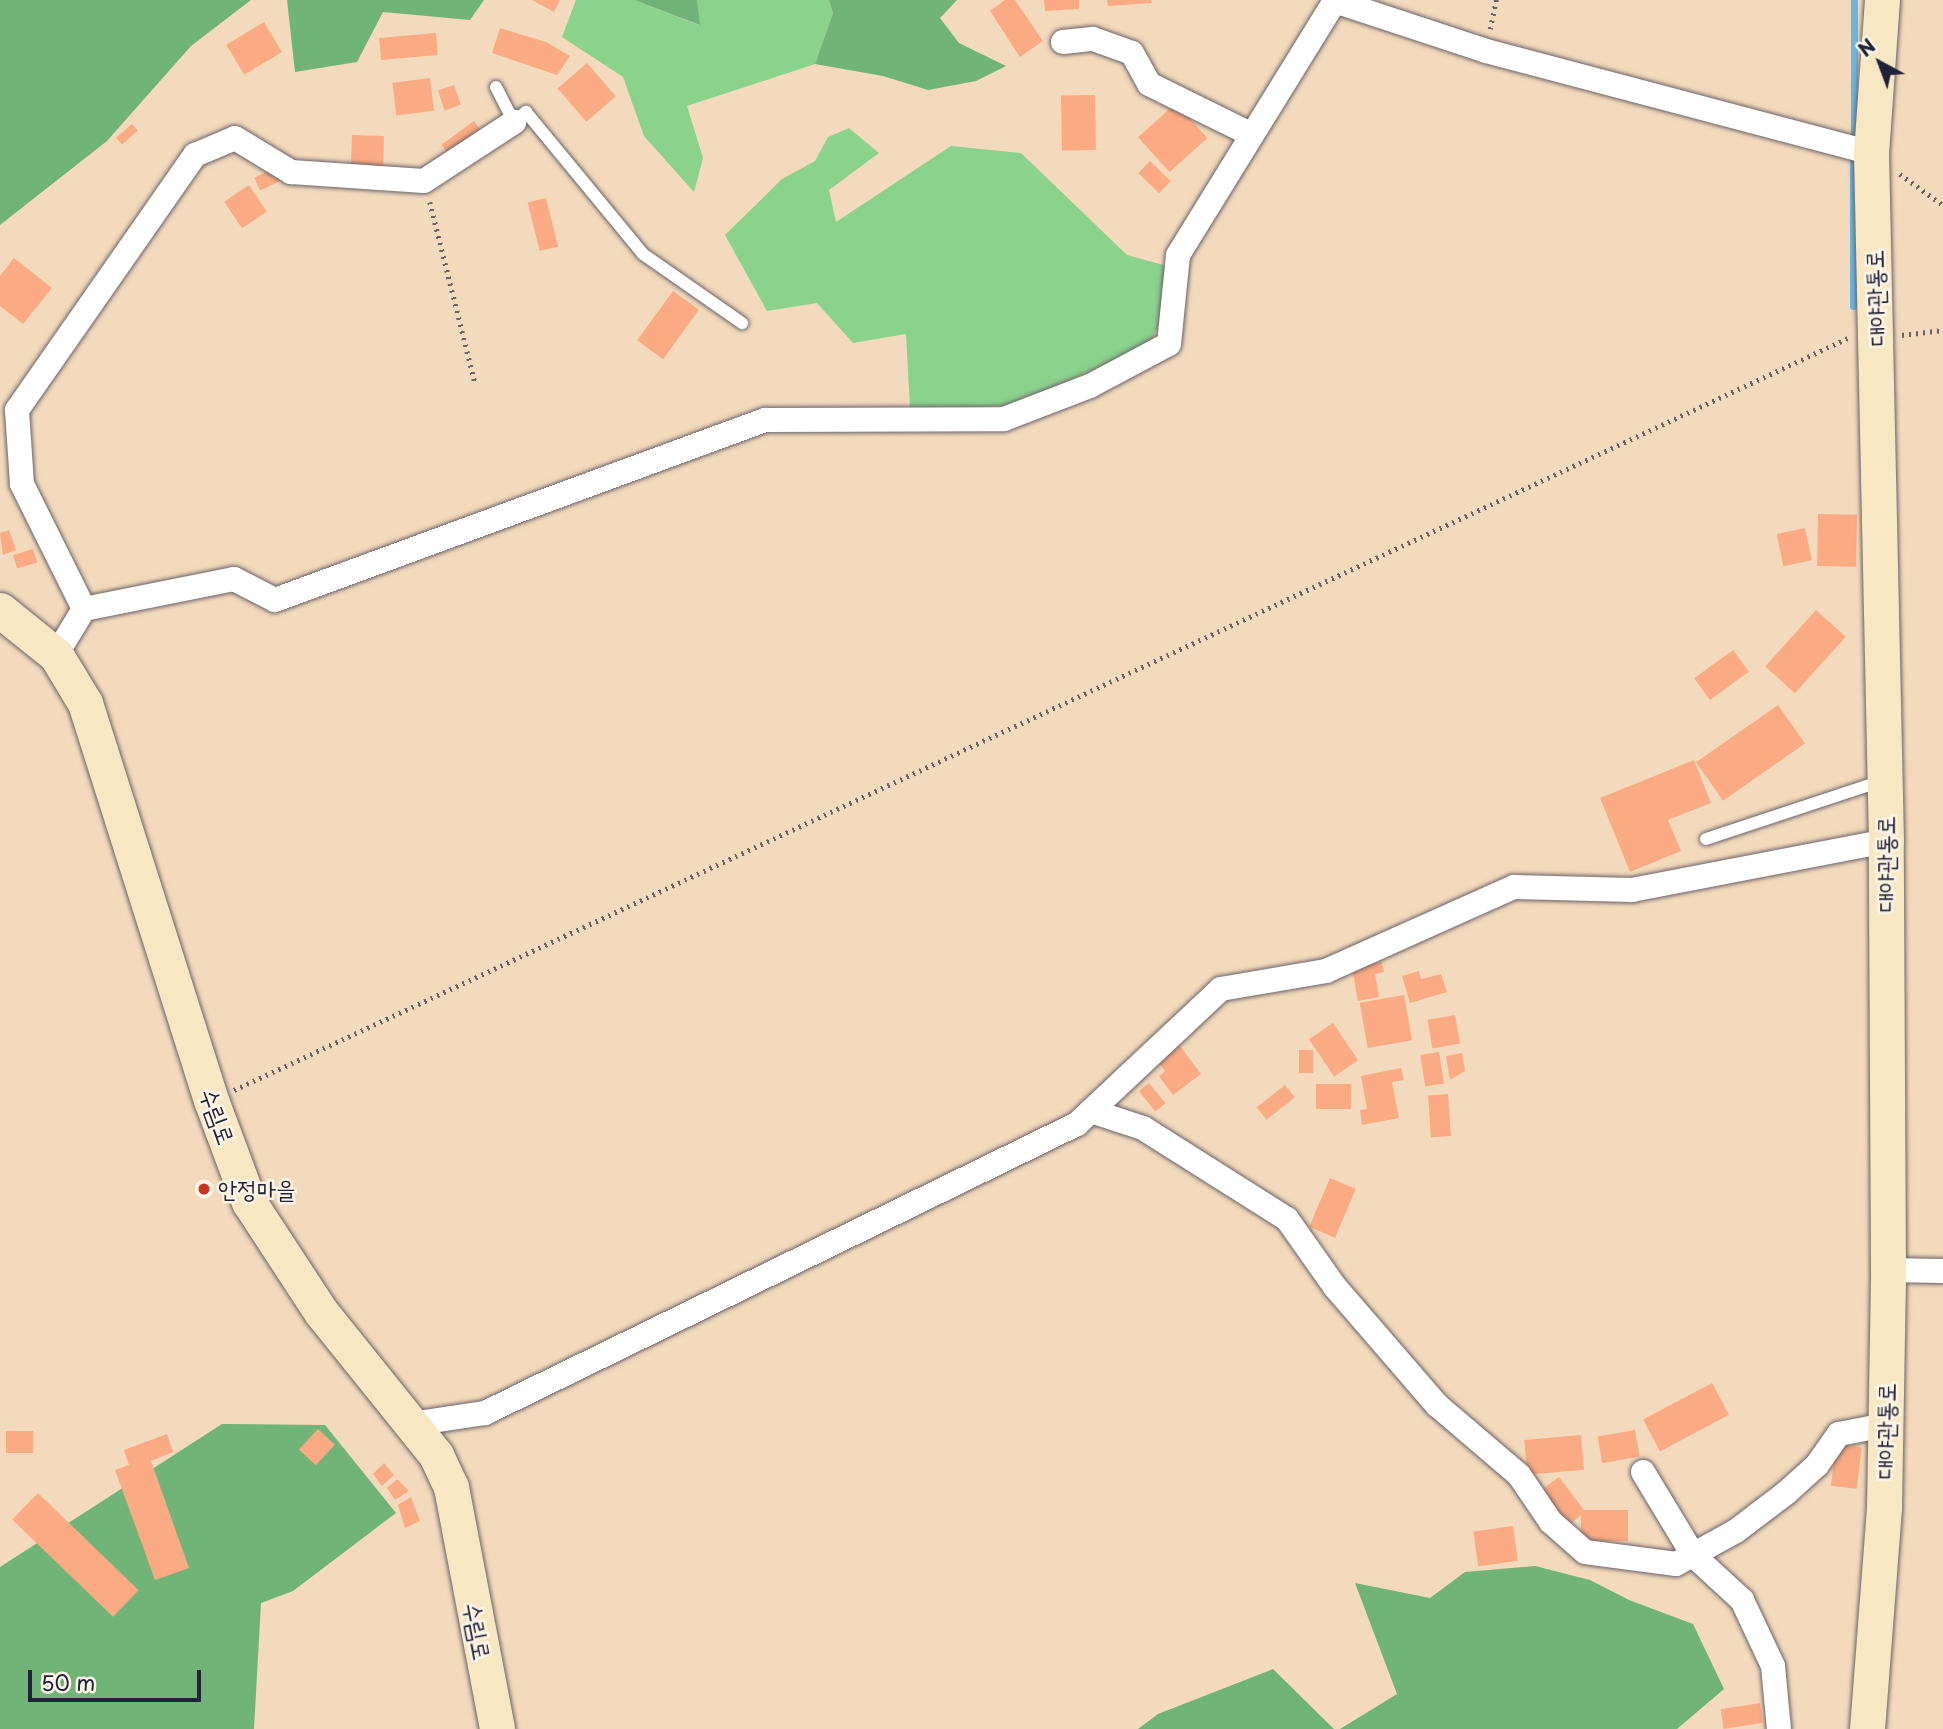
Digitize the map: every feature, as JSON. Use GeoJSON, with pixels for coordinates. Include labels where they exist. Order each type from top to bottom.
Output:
{"type":"FeatureCollection","features":[{"type":"Feature","properties":{"kind":"main road","name":"대야관통로"},"geometry":{"type":"LineString","coordinates":[[1867,1729],[1885,1425],[1888,1270],[1886,841],[1876,332],[1859,150],[1882,0]]}},
{"type":"Feature","properties":{"kind":"main road","name":"수림로"},"geometry":{"type":"LineString","coordinates":[[0,610],[56,655],[85,703],[211,1100],[250,1202],[321,1312],[436,1455],[451,1488],[497,1729]]}},
{"type":"Feature","properties":{"kind":"street"},"geometry":{"type":"LineString","coordinates":[[56,655],[84,609],[234,579],[275,600],[765,420],[1004,419],[1090,386],[1169,344],[1178,255],[1334,0],[1486,51],[1859,150]]}},
{"type":"Feature","properties":{"kind":"street"},"geometry":{"type":"LineString","coordinates":[[1063,42],[1093,39],[1132,53],[1149,84],[1250,134]]}},
{"type":"Feature","properties":{"kind":"street"},"geometry":{"type":"LineString","coordinates":[[84,609],[22,484],[17,410],[195,155],[235,138],[291,172],[424,181],[514,122]]}},
{"type":"Feature","properties":{"kind":"street"},"geometry":{"type":"LineString","coordinates":[[411,1424],[485,1413],[1077,1124],[1221,989],[1326,971],[1514,887],[1632,890],[1886,841]]}},
{"type":"Feature","properties":{"kind":"street"},"geometry":{"type":"LineString","coordinates":[[1091,1111],[1143,1128],[1240,1185],[1287,1219],[1335,1287],[1437,1405],[1519,1475],[1551,1522],[1585,1552],[1676,1564],[1736,1531],[1786,1493],[1817,1465],[1839,1434],[1885,1425]]}},
{"type":"Feature","properties":{"kind":"street"},"geometry":{"type":"LineString","coordinates":[[1888,1270],[1943,1271]]}},
{"type":"Feature","properties":{"kind":"street"},"geometry":{"type":"LineString","coordinates":[[1643,1472],[1693,1555],[1742,1600],[1773,1667],[1779,1729]]}},
{"type":"Feature","properties":{"kind":"lane"},"geometry":{"type":"LineString","coordinates":[[496,87],[514,122],[526,112],[643,254],[742,323]]}},
{"type":"Feature","properties":{"kind":"lane"},"geometry":{"type":"LineString","coordinates":[[1706,839],[1885,780]]}},
{"type":"Feature","properties":{"kind":"path"},"geometry":{"type":"LineString","coordinates":[[1859,150],[1943,205]]}},
{"type":"Feature","properties":{"kind":"path"},"geometry":{"type":"LineString","coordinates":[[424,181],[475,383]]}},
{"type":"Feature","properties":{"kind":"path"},"geometry":{"type":"LineString","coordinates":[[211,1100],[1876,332],[1943,330]]}},
{"type":"Feature","properties":{"kind":"green space"},"geometry":{"type":"Polygon","coordinates":[[[0,0],[251,0],[191,46],[107,141],[0,225],[0,0]]]}},
{"type":"Feature","properties":{"kind":"green space"},"geometry":{"type":"Polygon","coordinates":[[[287,0],[484,0],[470,20],[383,12],[357,62],[295,72],[287,0]]]}},
{"type":"Feature","properties":{"kind":"green space"},"geometry":{"type":"Polygon","coordinates":[[[576,0],[634,0],[699,25],[697,0],[829,0],[833,13],[815,64],[687,106],[703,158],[694,192],[644,136],[623,77],[562,37],[576,0]]]}},
{"type":"Feature","properties":{"kind":"green space"},"geometry":{"type":"Polygon","coordinates":[[[634,0],[697,0],[700,25],[634,0]]]}},
{"type":"Feature","properties":{"kind":"green space"},"geometry":{"type":"Polygon","coordinates":[[[829,0],[957,0],[940,18],[959,43],[1006,66],[976,81],[928,90],[883,76],[815,64],[833,13],[829,0]]]}},
{"type":"Feature","properties":{"kind":"green space"},"geometry":{"type":"Polygon","coordinates":[[[849,128],[879,153],[829,190],[836,222],[951,146],[1021,153],[1127,255],[1167,266],[1159,324],[1150,345],[1010,406],[910,408],[906,334],[853,343],[817,303],[767,311],[725,235],[782,179],[815,161],[828,137],[849,128]]]}},
{"type":"Feature","properties":{"kind":"green space"},"geometry":{"type":"Polygon","coordinates":[[[222,1424],[325,1425],[396,1513],[293,1591],[261,1603],[254,1729],[0,1729],[0,1567],[222,1424]]]}},
{"type":"Feature","properties":{"kind":"green space"},"geometry":{"type":"Polygon","coordinates":[[[1535,1566],[1590,1580],[1629,1600],[1693,1624],[1724,1689],[1677,1729],[1340,1729],[1397,1694],[1355,1583],[1430,1598],[1465,1572],[1535,1566]]]}},
{"type":"Feature","properties":{"kind":"green space"},"geometry":{"type":"Polygon","coordinates":[[[1273,1669],[1334,1729],[1138,1729],[1158,1714],[1273,1669]]]}},
{"type":"Feature","properties":{"kind":"building"},"geometry":{"type":"Polygon","coordinates":[[[532,0],[560,0],[554,12],[532,0]]]}},
{"type":"Feature","properties":{"kind":"building"},"geometry":{"type":"Polygon","coordinates":[[[1005,0],[1015,0],[1043,41],[1020,57],[990,11],[1005,0]]]}},
{"type":"Feature","properties":{"kind":"building"},"geometry":{"type":"Polygon","coordinates":[[[1044,0],[1079,0],[1079,9],[1045,11],[1044,0]]]}},
{"type":"Feature","properties":{"kind":"building"},"geometry":{"type":"Polygon","coordinates":[[[1107,0],[1151,0],[1152,3],[1108,6],[1107,0]]]}},
{"type":"Feature","properties":{"kind":"building"},"geometry":{"type":"Polygon","coordinates":[[[264,22],[282,52],[244,75],[226,45],[264,22]]]}},
{"type":"Feature","properties":{"kind":"building"},"geometry":{"type":"Polygon","coordinates":[[[500,28],[546,42],[570,56],[557,75],[492,53],[500,28]]]}},
{"type":"Feature","properties":{"kind":"building"},"geometry":{"type":"Polygon","coordinates":[[[436,33],[438,55],[381,60],[379,38],[436,33]]]}},
{"type":"Feature","properties":{"kind":"building"},"geometry":{"type":"Polygon","coordinates":[[[587,63],[616,96],[586,122],[558,89],[587,63]]]}},
{"type":"Feature","properties":{"kind":"building"},"geometry":{"type":"Polygon","coordinates":[[[430,78],[434,111],[396,115],[392,83],[430,78]]]}},
{"type":"Feature","properties":{"kind":"building"},"geometry":{"type":"Polygon","coordinates":[[[454,85],[461,105],[445,110],[438,91],[454,85]]]}},
{"type":"Feature","properties":{"kind":"building"},"geometry":{"type":"Polygon","coordinates":[[[1095,95],[1096,150],[1062,151],[1061,96],[1095,95]]]}},
{"type":"Feature","properties":{"kind":"building"},"geometry":{"type":"Polygon","coordinates":[[[1176,103],[1207,138],[1170,172],[1138,137],[1176,103]]]}},
{"type":"Feature","properties":{"kind":"building"},"geometry":{"type":"Polygon","coordinates":[[[474,121],[482,132],[450,156],[442,145],[474,121]]]}},
{"type":"Feature","properties":{"kind":"building"},"geometry":{"type":"Polygon","coordinates":[[[132,124],[138,131],[122,145],[116,138],[132,124]]]}},
{"type":"Feature","properties":{"kind":"building"},"geometry":{"type":"Polygon","coordinates":[[[352,135],[384,136],[383,173],[367,172],[367,164],[351,164],[352,135]]]}},
{"type":"Feature","properties":{"kind":"building"},"geometry":{"type":"Polygon","coordinates":[[[1150,161],[1171,181],[1159,193],[1138,173],[1150,161]]]}},
{"type":"Feature","properties":{"kind":"building"},"geometry":{"type":"Polygon","coordinates":[[[275,168],[281,181],[260,190],[254,178],[275,168]]]}},
{"type":"Feature","properties":{"kind":"building"},"geometry":{"type":"Polygon","coordinates":[[[249,185],[267,212],[242,228],[224,202],[249,185]]]}},
{"type":"Feature","properties":{"kind":"building"},"geometry":{"type":"Polygon","coordinates":[[[546,198],[558,247],[540,251],[528,203],[546,198]]]}},
{"type":"Feature","properties":{"kind":"building"},"geometry":{"type":"Polygon","coordinates":[[[14,258],[52,288],[23,324],[0,306],[0,276],[14,258]]]}},
{"type":"Feature","properties":{"kind":"building"},"geometry":{"type":"Polygon","coordinates":[[[673,291],[699,310],[663,359],[637,340],[673,291]]]}},
{"type":"Feature","properties":{"kind":"building"},"geometry":{"type":"Polygon","coordinates":[[[1818,514],[1857,515],[1856,567],[1817,566],[1818,514]]]}},
{"type":"Feature","properties":{"kind":"building"},"geometry":{"type":"Polygon","coordinates":[[[1805,528],[1812,560],[1783,566],[1777,534],[1805,528]]]}},
{"type":"Feature","properties":{"kind":"building"},"geometry":{"type":"Polygon","coordinates":[[[9,530],[16,550],[3,555],[0,533],[9,530]]]}},
{"type":"Feature","properties":{"kind":"building"},"geometry":{"type":"Polygon","coordinates":[[[33,549],[37,562],[17,569],[13,555],[33,549]]]}},
{"type":"Feature","properties":{"kind":"building"},"geometry":{"type":"Polygon","coordinates":[[[1816,610],[1846,637],[1795,693],[1765,666],[1816,610]]]}},
{"type":"Feature","properties":{"kind":"building"},"geometry":{"type":"Polygon","coordinates":[[[1733,650],[1749,672],[1710,700],[1694,678],[1733,650]]]}},
{"type":"Feature","properties":{"kind":"building"},"geometry":{"type":"Polygon","coordinates":[[[1778,705],[1805,744],[1723,801],[1696,762],[1778,705]]]}},
{"type":"Feature","properties":{"kind":"building"},"geometry":{"type":"Polygon","coordinates":[[[1694,760],[1711,803],[1668,820],[1681,851],[1630,872],[1600,798],[1694,760]]]}},
{"type":"Feature","properties":{"kind":"building"},"geometry":{"type":"Polygon","coordinates":[[[1382,962],[1384,972],[1375,974],[1379,997],[1358,1001],[1352,968],[1382,962]]]}},
{"type":"Feature","properties":{"kind":"building"},"geometry":{"type":"Polygon","coordinates":[[[1419,971],[1421,979],[1441,974],[1447,992],[1410,1003],[1402,976],[1419,971]]]}},
{"type":"Feature","properties":{"kind":"building"},"geometry":{"type":"Polygon","coordinates":[[[1404,995],[1412,1040],[1368,1048],[1360,1003],[1404,995]]]}},
{"type":"Feature","properties":{"kind":"building"},"geometry":{"type":"Polygon","coordinates":[[[1455,1015],[1460,1044],[1432,1048],[1427,1020],[1455,1015]]]}},
{"type":"Feature","properties":{"kind":"building"},"geometry":{"type":"Polygon","coordinates":[[[1333,1023],[1358,1060],[1334,1077],[1309,1039],[1333,1023]]]}},
{"type":"Feature","properties":{"kind":"building"},"geometry":{"type":"Polygon","coordinates":[[[1180,1046],[1201,1074],[1173,1095],[1159,1076],[1165,1071],[1158,1062],[1180,1046]]]}},
{"type":"Feature","properties":{"kind":"building"},"geometry":{"type":"Polygon","coordinates":[[[1299,1050],[1313,1050],[1313,1073],[1299,1073],[1299,1050]]]}},
{"type":"Feature","properties":{"kind":"building"},"geometry":{"type":"Polygon","coordinates":[[[1439,1052],[1444,1084],[1425,1087],[1420,1055],[1439,1052]]]}},
{"type":"Feature","properties":{"kind":"building"},"geometry":{"type":"Polygon","coordinates":[[[1462,1053],[1465,1071],[1450,1080],[1446,1056],[1462,1053]]]}},
{"type":"Feature","properties":{"kind":"building"},"geometry":{"type":"Polygon","coordinates":[[[1401,1068],[1404,1080],[1392,1082],[1399,1118],[1362,1125],[1360,1110],[1367,1109],[1361,1076],[1401,1068]]]}},
{"type":"Feature","properties":{"kind":"building"},"geometry":{"type":"Polygon","coordinates":[[[1149,1083],[1165,1103],[1155,1111],[1139,1091],[1149,1083]]]}},
{"type":"Feature","properties":{"kind":"building"},"geometry":{"type":"Polygon","coordinates":[[[1316,1084],[1351,1084],[1351,1109],[1316,1109],[1316,1084]]]}},
{"type":"Feature","properties":{"kind":"building"},"geometry":{"type":"Polygon","coordinates":[[[1285,1085],[1295,1098],[1266,1120],[1257,1107],[1285,1085]]]}},
{"type":"Feature","properties":{"kind":"building"},"geometry":{"type":"Polygon","coordinates":[[[1448,1094],[1451,1136],[1431,1137],[1428,1095],[1448,1094]]]}},
{"type":"Feature","properties":{"kind":"building"},"geometry":{"type":"Polygon","coordinates":[[[1330,1178],[1356,1189],[1335,1238],[1309,1227],[1330,1178]]]}},
{"type":"Feature","properties":{"kind":"building"},"geometry":{"type":"Polygon","coordinates":[[[1712,1383],[1729,1415],[1660,1451],[1643,1420],[1712,1383]]]}},
{"type":"Feature","properties":{"kind":"building"},"geometry":{"type":"Polygon","coordinates":[[[318,1429],[335,1445],[316,1465],[299,1449],[318,1429]]]}},
{"type":"Feature","properties":{"kind":"building"},"geometry":{"type":"Polygon","coordinates":[[[1635,1430],[1640,1457],[1602,1463],[1598,1437],[1635,1430]]]}},
{"type":"Feature","properties":{"kind":"building"},"geometry":{"type":"Polygon","coordinates":[[[6,1431],[33,1431],[33,1453],[6,1453],[6,1431]]]}},
{"type":"Feature","properties":{"kind":"building"},"geometry":{"type":"Polygon","coordinates":[[[167,1434],[173,1452],[151,1461],[189,1568],[155,1580],[115,1470],[129,1465],[124,1450],[167,1434]]]}},
{"type":"Feature","properties":{"kind":"building"},"geometry":{"type":"Polygon","coordinates":[[[1581,1435],[1584,1470],[1527,1475],[1524,1440],[1581,1435]]]}},
{"type":"Feature","properties":{"kind":"building"},"geometry":{"type":"Polygon","coordinates":[[[1836,1444],[1862,1447],[1857,1489],[1831,1486],[1836,1444]]]}},
{"type":"Feature","properties":{"kind":"building"},"geometry":{"type":"Polygon","coordinates":[[[384,1463],[394,1475],[382,1486],[373,1474],[384,1463]]]}},
{"type":"Feature","properties":{"kind":"building"},"geometry":{"type":"Polygon","coordinates":[[[1559,1477],[1584,1510],[1628,1510],[1628,1541],[1581,1541],[1581,1515],[1568,1526],[1541,1490],[1559,1477]]]}},
{"type":"Feature","properties":{"kind":"building"},"geometry":{"type":"Polygon","coordinates":[[[397,1479],[409,1491],[395,1500],[387,1488],[397,1479]]]}},
{"type":"Feature","properties":{"kind":"building"},"geometry":{"type":"Polygon","coordinates":[[[38,1493],[139,1590],[113,1617],[12,1520],[38,1493]]]}},
{"type":"Feature","properties":{"kind":"building"},"geometry":{"type":"Polygon","coordinates":[[[411,1497],[420,1521],[405,1528],[398,1505],[411,1497]]]}},
{"type":"Feature","properties":{"kind":"building"},"geometry":{"type":"Polygon","coordinates":[[[1513,1526],[1518,1561],[1478,1566],[1473,1532],[1513,1526]]]}},
{"type":"Feature","properties":{"kind":"building"},"geometry":{"type":"Polygon","coordinates":[[[1760,1703],[1763,1723],[1724,1729],[1720,1709],[1760,1703]]]}},
{"type":"Feature","properties":{"kind":"waterway"},"geometry":{"type":"LineString","coordinates":[[1854,0],[1854,143]]}},
{"type":"Feature","properties":{"kind":"waterway"},"geometry":{"type":"LineString","coordinates":[[1853,155],[1853,306]]}},
{"type":"Feature","properties":{"kind":"place","name":"안정마을"},"geometry":{"type":"Point","coordinates":[204,1189]}}]}
